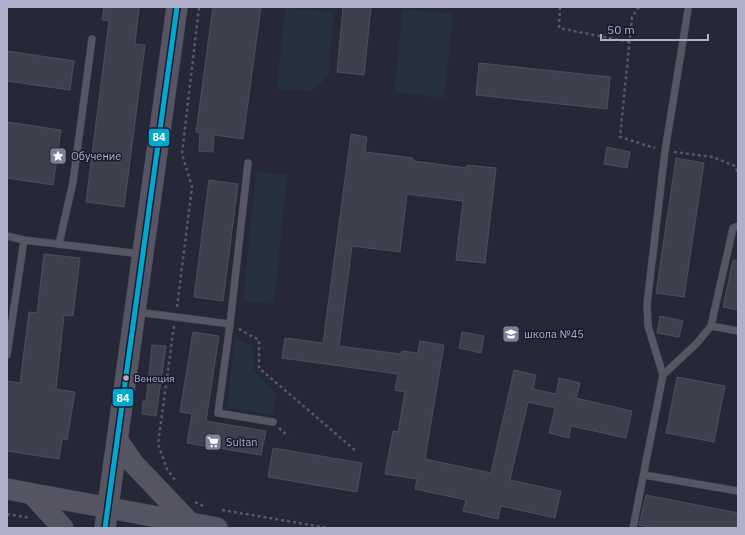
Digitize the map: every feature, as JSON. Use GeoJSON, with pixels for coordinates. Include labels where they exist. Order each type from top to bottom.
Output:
{"type":"FeatureCollection","features":[{"type":"Feature","properties":{"kind":"main road"},"geometry":{"type":"LineString","coordinates":[[105,528],[177,7]]}},
{"type":"Feature","properties":{"kind":"main road"},"geometry":{"type":"LineString","coordinates":[[118,441],[133,463],[203,521]]}},
{"type":"Feature","properties":{"kind":"main road"},"geometry":{"type":"LineString","coordinates":[[7,489],[203,521]]}},
{"type":"Feature","properties":{"kind":"main road"},"geometry":{"type":"LineString","coordinates":[[32,494],[63,528]]}},
{"type":"Feature","properties":{"kind":"lane"},"geometry":{"type":"LineString","coordinates":[[634,528],[663,375],[648,326],[647,304],[666,151],[688,10]]}},
{"type":"Feature","properties":{"kind":"lane"},"geometry":{"type":"LineString","coordinates":[[59,244],[72,182],[92,39]]}},
{"type":"Feature","properties":{"kind":"lane"},"geometry":{"type":"LineString","coordinates":[[248,163],[230,324],[218,413],[273,422]]}},
{"type":"Feature","properties":{"kind":"lane"},"geometry":{"type":"LineString","coordinates":[[663,375],[697,344],[711,326],[733,228],[738,226]]}},
{"type":"Feature","properties":{"kind":"lane"},"geometry":{"type":"LineString","coordinates":[[7,236],[24,240],[143,254]]}},
{"type":"Feature","properties":{"kind":"lane"},"geometry":{"type":"LineString","coordinates":[[7,355],[24,240]]}},
{"type":"Feature","properties":{"kind":"lane"},"geometry":{"type":"LineString","coordinates":[[135,312],[230,324]]}},
{"type":"Feature","properties":{"kind":"lane"},"geometry":{"type":"LineString","coordinates":[[711,326],[738,331]]}},
{"type":"Feature","properties":{"kind":"lane"},"geometry":{"type":"LineString","coordinates":[[644,475],[738,491]]}},
{"type":"Feature","properties":{"kind":"path"},"geometry":{"type":"LineString","coordinates":[[176,482],[167,469],[158,444],[192,187],[182,154],[199,7]]}},
{"type":"Feature","properties":{"kind":"path"},"geometry":{"type":"LineString","coordinates":[[560,7],[559,28],[629,42]]}},
{"type":"Feature","properties":{"kind":"path"},"geometry":{"type":"LineString","coordinates":[[639,7],[632,17],[620,137],[666,151],[713,157],[735,166],[738,174]]}},
{"type":"Feature","properties":{"kind":"path"},"geometry":{"type":"LineString","coordinates":[[230,324],[259,340],[259,368],[356,451]]}},
{"type":"Feature","properties":{"kind":"path"},"geometry":{"type":"LineString","coordinates":[[190,500],[203,521],[328,528]]}},
{"type":"Feature","properties":{"kind":"shaded area"},"geometry":{"type":"Polygon","coordinates":[[[285,8],[334,12],[328,76],[312,91],[277,90],[285,8]]]}},
{"type":"Feature","properties":{"kind":"shaded area"},"geometry":{"type":"Polygon","coordinates":[[[403,9],[453,14],[444,98],[394,92],[403,9]]]}},
{"type":"Feature","properties":{"kind":"shaded area"},"geometry":{"type":"Polygon","coordinates":[[[256,172],[287,175],[274,304],[243,301],[256,172]]]}},
{"type":"Feature","properties":{"kind":"shaded area"},"geometry":{"type":"Polygon","coordinates":[[[235,338],[253,346],[254,370],[276,393],[273,415],[227,408],[235,338]]]}},
{"type":"Feature","properties":{"kind":"building"},"geometry":{"type":"Polygon","coordinates":[[[104,7],[139,7],[135,44],[145,45],[124,207],[86,202],[109,21],[102,20],[104,7]]]}},
{"type":"Feature","properties":{"kind":"building"},"geometry":{"type":"Polygon","coordinates":[[[213,7],[261,7],[243,139],[214,135],[213,152],[199,151],[200,133],[196,132],[213,7]]]}},
{"type":"Feature","properties":{"kind":"building"},"geometry":{"type":"Polygon","coordinates":[[[343,7],[371,7],[364,75],[337,72],[343,7]]]}},
{"type":"Feature","properties":{"kind":"building"},"geometry":{"type":"Polygon","coordinates":[[[7,51],[74,61],[70,90],[7,81],[7,51]]]}},
{"type":"Feature","properties":{"kind":"building"},"geometry":{"type":"Polygon","coordinates":[[[479,63],[610,77],[607,109],[476,95],[479,63]]]}},
{"type":"Feature","properties":{"kind":"building"},"geometry":{"type":"Polygon","coordinates":[[[7,122],[61,130],[53,185],[7,178],[7,122]]]}},
{"type":"Feature","properties":{"kind":"building"},"geometry":{"type":"Polygon","coordinates":[[[351,134],[367,137],[365,152],[413,158],[413,161],[467,168],[467,165],[496,168],[485,263],[456,260],[463,201],[407,194],[400,252],[352,246],[339,346],[401,354],[402,351],[418,353],[420,341],[444,345],[425,459],[491,473],[514,370],[536,375],[533,389],[556,394],[559,378],[580,383],[576,398],[632,411],[626,438],[571,426],[569,438],[549,433],[555,408],[528,402],[510,480],[561,491],[555,518],[501,506],[498,519],[463,511],[466,500],[415,489],[417,479],[385,474],[393,431],[398,432],[405,392],[395,390],[398,374],[282,358],[285,338],[323,343],[351,134]]]}},
{"type":"Feature","properties":{"kind":"building"},"geometry":{"type":"Polygon","coordinates":[[[607,147],[630,152],[627,168],[604,164],[607,147]]]}},
{"type":"Feature","properties":{"kind":"building"},"geometry":{"type":"Polygon","coordinates":[[[676,158],[704,163],[684,297],[656,293],[676,158]]]}},
{"type":"Feature","properties":{"kind":"building"},"geometry":{"type":"Polygon","coordinates":[[[209,180],[238,184],[223,301],[194,297],[209,180]]]}},
{"type":"Feature","properties":{"kind":"building"},"geometry":{"type":"Polygon","coordinates":[[[44,254],[80,258],[73,316],[64,315],[56,389],[75,392],[67,440],[62,439],[59,459],[7,451],[7,381],[20,383],[29,312],[37,313],[44,254]]]}},
{"type":"Feature","properties":{"kind":"building"},"geometry":{"type":"Polygon","coordinates":[[[733,260],[738,261],[738,310],[723,307],[733,260]]]}},
{"type":"Feature","properties":{"kind":"building"},"geometry":{"type":"Polygon","coordinates":[[[660,316],[683,321],[679,337],[657,333],[660,316]]]}},
{"type":"Feature","properties":{"kind":"building"},"geometry":{"type":"Polygon","coordinates":[[[193,332],[219,336],[206,421],[266,431],[261,455],[187,443],[192,414],[180,412],[193,332]]]}},
{"type":"Feature","properties":{"kind":"building"},"geometry":{"type":"Polygon","coordinates":[[[462,332],[484,336],[481,353],[459,348],[462,332]]]}},
{"type":"Feature","properties":{"kind":"building"},"geometry":{"type":"Polygon","coordinates":[[[152,345],[166,346],[156,416],[142,414],[143,401],[146,402],[152,345]]]}},
{"type":"Feature","properties":{"kind":"building"},"geometry":{"type":"Polygon","coordinates":[[[677,377],[725,386],[714,442],[666,433],[677,377]]]}},
{"type":"Feature","properties":{"kind":"building"},"geometry":{"type":"Polygon","coordinates":[[[273,448],[362,463],[357,492],[268,477],[273,448]]]}},
{"type":"Feature","properties":{"kind":"building"},"geometry":{"type":"Polygon","coordinates":[[[646,495],[738,513],[738,528],[655,528],[639,525],[646,495]]]}},
{"type":"Feature","properties":{"kind":"transit line","name":"84"},"geometry":{"type":"LineString","coordinates":[[105,528],[177,7]]}},
{"type":"Feature","properties":{"kind":"place","name":"Обучение"},"geometry":{"type":"Point","coordinates":[58,156]}},
{"type":"Feature","properties":{"kind":"place","name":"школа №45"},"geometry":{"type":"Point","coordinates":[511,334]}},
{"type":"Feature","properties":{"kind":"place","name":"Венеция"},"geometry":{"type":"Point","coordinates":[126,378]}},
{"type":"Feature","properties":{"kind":"place","name":"Sultan"},"geometry":{"type":"Point","coordinates":[213,442]}}]}
